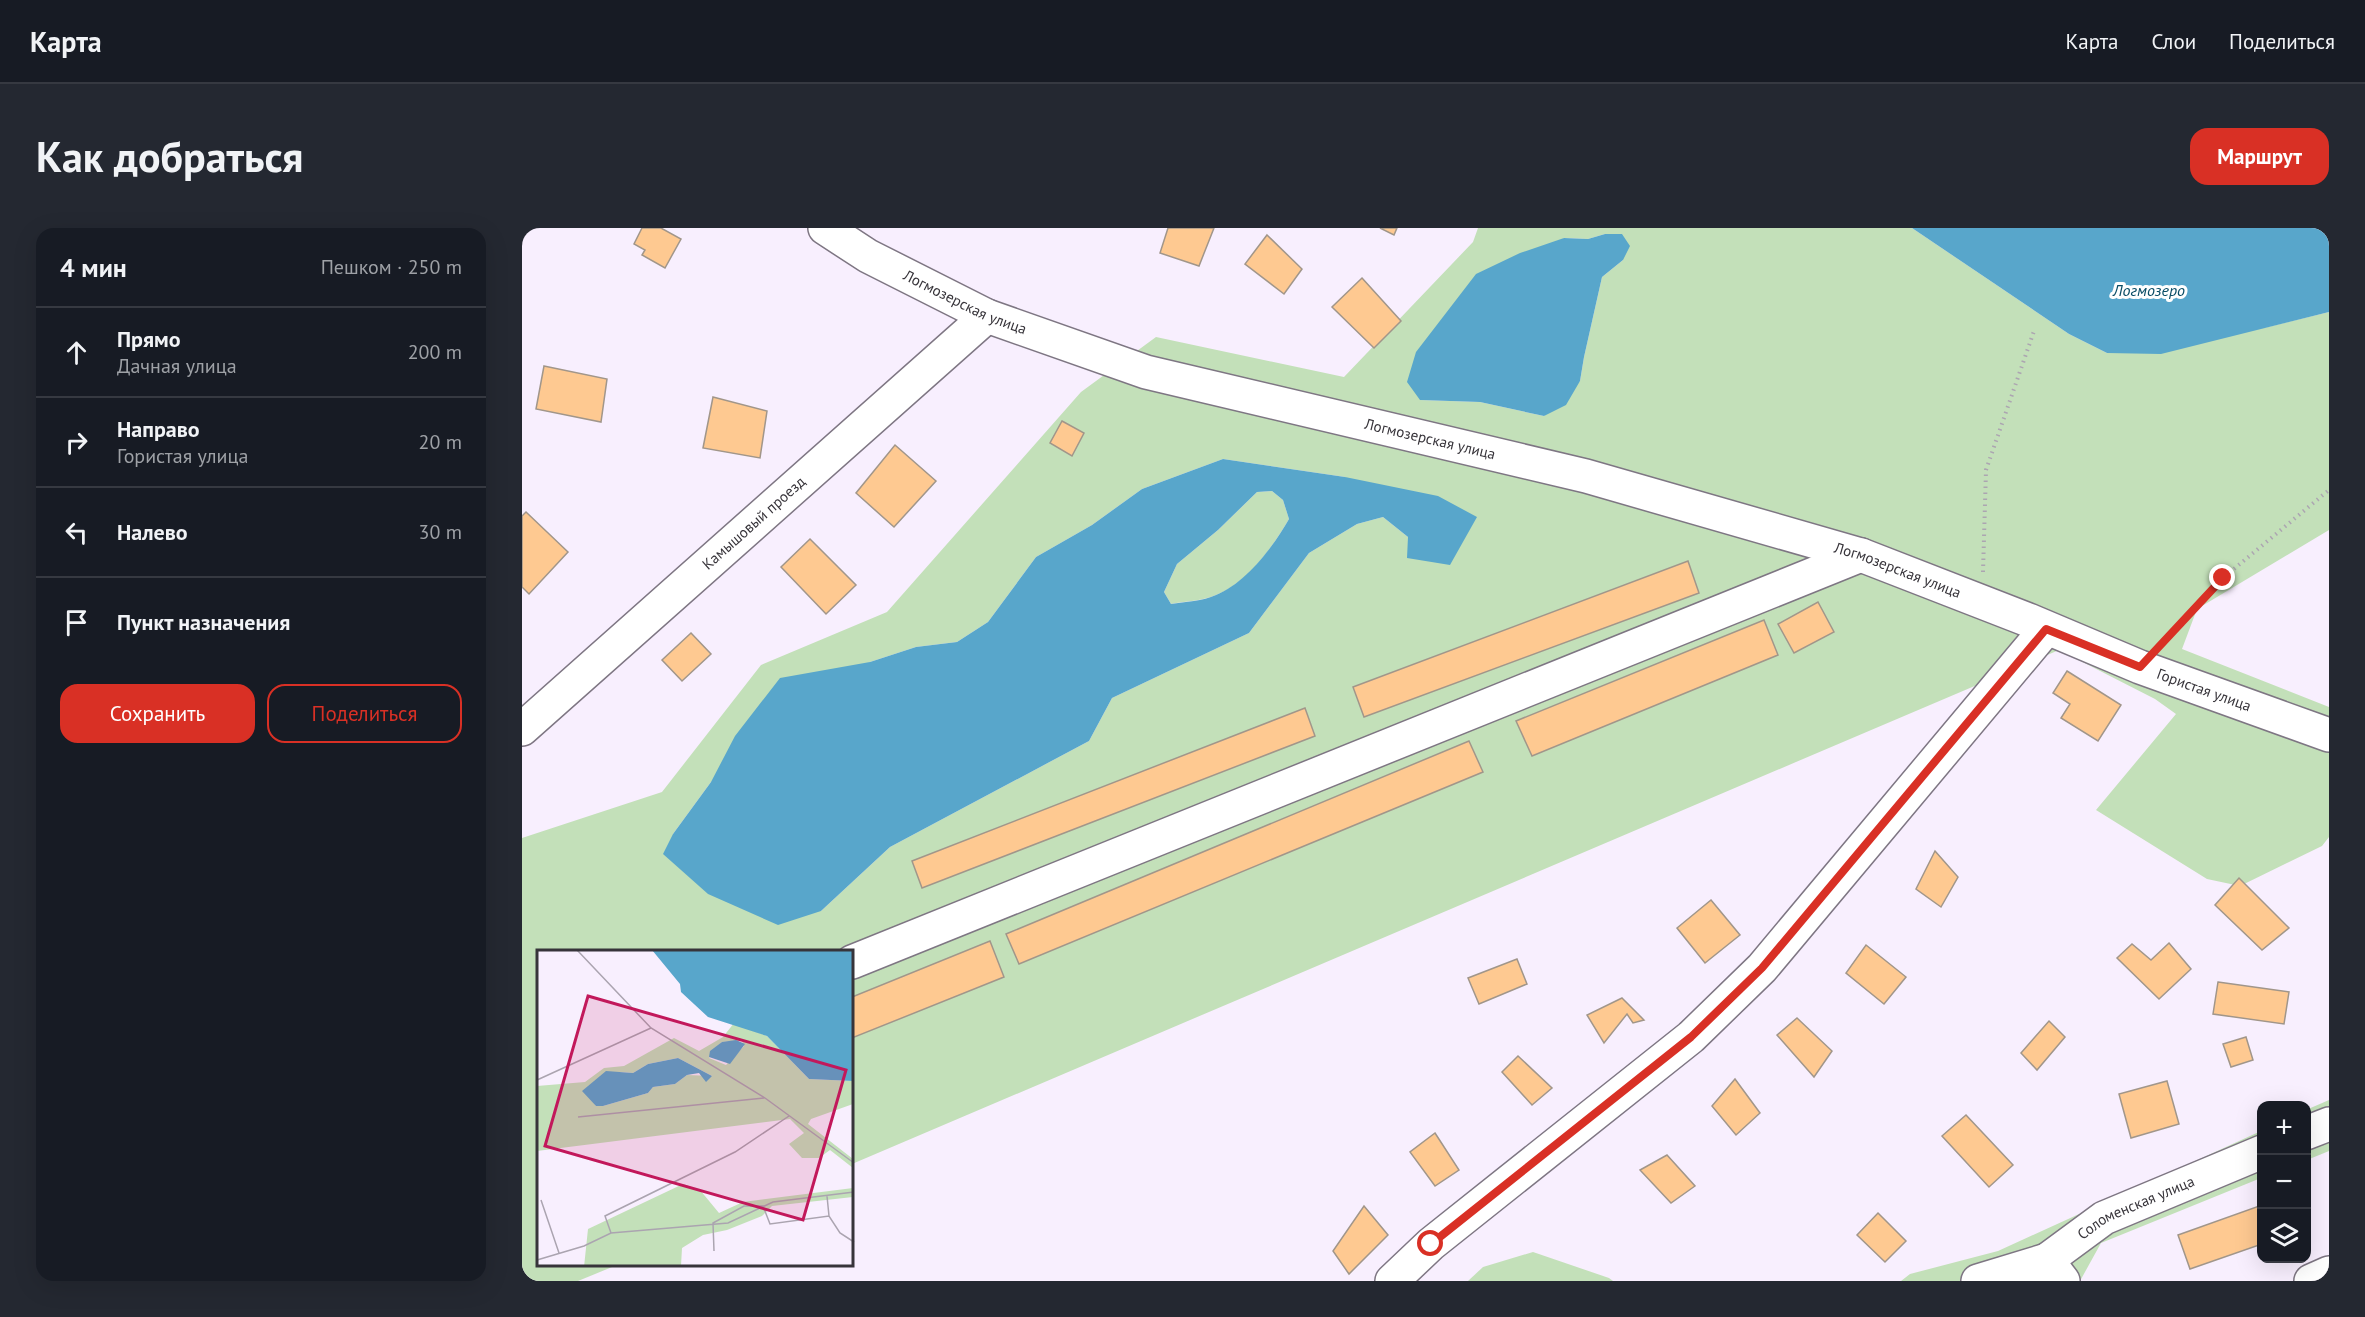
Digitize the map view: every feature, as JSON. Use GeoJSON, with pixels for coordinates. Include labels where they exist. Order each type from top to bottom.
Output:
{"type":"FeatureCollection","features":[{"type":"Feature","properties":{"kind":"street","name":"Логмозерская улица"},"geometry":{"type":"LineString","coordinates":[[825,228],[868,256],[987,316],[1146,372],[1586,476],[1861,555],[2046,629]]}},
{"type":"Feature","properties":{"kind":"street","name":"Камышовый проезд"},"geometry":{"type":"LineString","coordinates":[[522,729],[987,316]]}},
{"type":"Feature","properties":{"kind":"street"},"geometry":{"type":"LineString","coordinates":[[854,961],[1861,555]]}},
{"type":"Feature","properties":{"kind":"street"},"geometry":{"type":"LineString","coordinates":[[1392,1281],[1431,1244],[1691,1037],[1762,968],[2046,629]]}},
{"type":"Feature","properties":{"kind":"street","name":"Гористая улица"},"geometry":{"type":"LineString","coordinates":[[2046,629],[2140,667],[2329,735]]}},
{"type":"Feature","properties":{"kind":"street"},"geometry":{"type":"LineString","coordinates":[[2311,1131],[2329,1124]]}},
{"type":"Feature","properties":{"kind":"street","name":"Соломенская улица"},"geometry":{"type":"LineString","coordinates":[[1978,1281],[2044,1274],[2104,1218],[2257,1154]]}},
{"type":"Feature","properties":{"kind":"street"},"geometry":{"type":"LineString","coordinates":[[2311,1281],[2329,1273]]}},
{"type":"Feature","properties":{"kind":"path"},"geometry":{"type":"LineString","coordinates":[[1982,602],[1986,470],[2034,331]]}},
{"type":"Feature","properties":{"kind":"path"},"geometry":{"type":"LineString","coordinates":[[2140,667],[2223,578],[2329,490]]}},
{"type":"Feature","properties":{"kind":"green space"},"geometry":{"type":"Polygon","coordinates":[[[1478,228],[1912,228],[2069,334],[2107,353],[2268,327],[2329,312],[2329,530],[2197,609],[2182,649],[2329,707],[2329,837],[2322,846],[2240,886],[2207,879],[2096,810],[2176,714],[2155,699],[2059,650],[854,1163],[854,950],[537,950],[537,1266],[615,1266],[578,1281],[522,1281],[522,838],[662,792],[761,665],[887,612],[1081,392],[1156,337],[1344,377],[1473,242],[1478,228]],[[1605,234],[1588,239],[1564,238],[1420,400],[1480,402],[1544,416],[1580,381],[1602,277],[1623,260],[1605,234]],[[1223,459],[1142,489],[1092,525],[1036,557],[988,622],[957,642],[916,647],[870,662],[711,782],[673,834],[821,911],[890,847],[1089,741],[1112,698],[1249,633],[1309,553],[1357,524],[1383,517],[1408,537],[1450,564],[1345,477],[1223,459]]]}},
{"type":"Feature","properties":{"kind":"green space"},"geometry":{"type":"Polygon","coordinates":[[[1272,491],[1283,500],[1289,519],[1258,563],[1239,582],[1216,595],[1171,604],[1164,592],[1177,564],[1218,530],[1257,492],[1272,491]]]}},
{"type":"Feature","properties":{"kind":"green space"},"geometry":{"type":"Polygon","coordinates":[[[2329,1100],[2329,1151],[2311,1158],[2311,1155],[2311,1108],[2329,1100]]]}},
{"type":"Feature","properties":{"kind":"green space"},"geometry":{"type":"Polygon","coordinates":[[[2257,1133],[2257,1180],[2101,1243],[2080,1281],[1901,1281],[1910,1274],[1998,1251],[2257,1133]]]}},
{"type":"Feature","properties":{"kind":"green space"},"geometry":{"type":"Polygon","coordinates":[[[1533,1252],[1613,1281],[1468,1281],[1483,1267],[1533,1252]]]}},
{"type":"Feature","properties":{"kind":"water","name":"Логмозеро"},"geometry":{"type":"Polygon","coordinates":[[[1912,228],[2329,228],[2329,312],[2161,354],[2107,353],[2069,334],[1912,228]]]}},
{"type":"Feature","properties":{"kind":"water"},"geometry":{"type":"Polygon","coordinates":[[[1605,234],[1622,234],[1630,246],[1623,260],[1602,277],[1580,381],[1566,405],[1544,416],[1480,402],[1420,400],[1407,382],[1416,352],[1476,274],[1520,253],[1564,238],[1588,239],[1605,234]]]}},
{"type":"Feature","properties":{"kind":"water"},"geometry":{"type":"Polygon","coordinates":[[[1223,459],[1345,477],[1438,496],[1477,517],[1450,565],[1407,558],[1408,537],[1383,517],[1357,524],[1309,553],[1249,633],[1112,698],[1089,741],[890,847],[821,911],[778,925],[708,894],[663,854],[673,834],[711,782],[735,736],[780,678],[870,662],[916,647],[957,642],[988,622],[1036,557],[1092,525],[1142,489],[1223,459]],[[1272,491],[1257,492],[1218,530],[1177,564],[1164,592],[1171,604],[1216,595],[1248,573],[1267,552],[1289,519],[1283,500],[1272,491]]]}},
{"type":"Feature","properties":{"kind":"building"},"geometry":{"type":"Polygon","coordinates":[[[522,228],[529,228],[522,239],[522,228]]]}},
{"type":"Feature","properties":{"kind":"building"},"geometry":{"type":"Polygon","coordinates":[[[642,228],[661,228],[681,239],[665,268],[642,255],[645,250],[634,244],[642,228]]]}},
{"type":"Feature","properties":{"kind":"building"},"geometry":{"type":"Polygon","coordinates":[[[1168,228],[1214,228],[1199,266],[1160,253],[1168,228]]]}},
{"type":"Feature","properties":{"kind":"building"},"geometry":{"type":"Polygon","coordinates":[[[1380,228],[1397,228],[1394,235],[1380,228]]]}},
{"type":"Feature","properties":{"kind":"building"},"geometry":{"type":"Polygon","coordinates":[[[1267,235],[1302,269],[1284,294],[1245,264],[1267,235]]]}},
{"type":"Feature","properties":{"kind":"building"},"geometry":{"type":"Polygon","coordinates":[[[1362,278],[1401,321],[1374,348],[1332,307],[1362,278]]]}},
{"type":"Feature","properties":{"kind":"building"},"geometry":{"type":"Polygon","coordinates":[[[544,366],[607,379],[601,422],[536,409],[544,366]]]}},
{"type":"Feature","properties":{"kind":"building"},"geometry":{"type":"Polygon","coordinates":[[[713,397],[767,411],[760,458],[703,448],[713,397]]]}},
{"type":"Feature","properties":{"kind":"building"},"geometry":{"type":"Polygon","coordinates":[[[1062,421],[1084,433],[1072,456],[1050,443],[1062,421]]]}},
{"type":"Feature","properties":{"kind":"building"},"geometry":{"type":"Polygon","coordinates":[[[895,445],[936,481],[894,527],[856,493],[895,445]]]}},
{"type":"Feature","properties":{"kind":"building"},"geometry":{"type":"Polygon","coordinates":[[[526,512],[568,552],[529,594],[522,587],[522,516],[526,512]]]}},
{"type":"Feature","properties":{"kind":"building"},"geometry":{"type":"Polygon","coordinates":[[[810,539],[856,585],[826,614],[781,567],[810,539]]]}},
{"type":"Feature","properties":{"kind":"building"},"geometry":{"type":"Polygon","coordinates":[[[1688,561],[1699,593],[1364,717],[1353,687],[1688,561]]]}},
{"type":"Feature","properties":{"kind":"building"},"geometry":{"type":"Polygon","coordinates":[[[1818,602],[1834,632],[1794,653],[1778,624],[1818,602]]]}},
{"type":"Feature","properties":{"kind":"building"},"geometry":{"type":"Polygon","coordinates":[[[1764,620],[1778,655],[1532,756],[1516,721],[1764,620]]]}},
{"type":"Feature","properties":{"kind":"building"},"geometry":{"type":"Polygon","coordinates":[[[691,633],[711,654],[682,681],[662,660],[691,633]]]}},
{"type":"Feature","properties":{"kind":"building"},"geometry":{"type":"Polygon","coordinates":[[[2067,671],[2121,705],[2098,741],[2061,718],[2070,704],[2053,693],[2067,671]]]}},
{"type":"Feature","properties":{"kind":"building"},"geometry":{"type":"Polygon","coordinates":[[[1305,708],[1315,736],[922,888],[912,861],[1305,708]]]}},
{"type":"Feature","properties":{"kind":"building"},"geometry":{"type":"Polygon","coordinates":[[[1469,741],[1483,772],[1019,964],[1006,934],[1469,741]]]}},
{"type":"Feature","properties":{"kind":"building"},"geometry":{"type":"Polygon","coordinates":[[[1935,851],[1958,877],[1941,907],[1916,889],[1935,851]]]}},
{"type":"Feature","properties":{"kind":"building"},"geometry":{"type":"Polygon","coordinates":[[[2239,878],[2289,928],[2262,950],[2215,905],[2239,878]]]}},
{"type":"Feature","properties":{"kind":"building"},"geometry":{"type":"Polygon","coordinates":[[[1711,900],[1740,935],[1705,963],[1677,928],[1711,900]]]}},
{"type":"Feature","properties":{"kind":"building"},"geometry":{"type":"Polygon","coordinates":[[[990,941],[1004,977],[854,1037],[854,996],[990,941]]]}},
{"type":"Feature","properties":{"kind":"building"},"geometry":{"type":"Polygon","coordinates":[[[2169,943],[2191,969],[2159,999],[2117,958],[2132,944],[2151,960],[2169,943]]]}},
{"type":"Feature","properties":{"kind":"building"},"geometry":{"type":"Polygon","coordinates":[[[1866,945],[1906,977],[1884,1004],[1846,973],[1866,945]]]}},
{"type":"Feature","properties":{"kind":"building"},"geometry":{"type":"Polygon","coordinates":[[[1517,959],[1527,984],[1479,1004],[1468,978],[1517,959]]]}},
{"type":"Feature","properties":{"kind":"building"},"geometry":{"type":"Polygon","coordinates":[[[2218,982],[2289,992],[2284,1024],[2213,1014],[2218,982]]]}},
{"type":"Feature","properties":{"kind":"building"},"geometry":{"type":"Polygon","coordinates":[[[1622,998],[1644,1020],[1633,1023],[1627,1014],[1604,1043],[1587,1015],[1622,998]]]}},
{"type":"Feature","properties":{"kind":"building"},"geometry":{"type":"Polygon","coordinates":[[[1797,1018],[1832,1051],[1814,1077],[1777,1035],[1797,1018]]]}},
{"type":"Feature","properties":{"kind":"building"},"geometry":{"type":"Polygon","coordinates":[[[2049,1021],[2065,1037],[2037,1070],[2021,1053],[2049,1021]]]}},
{"type":"Feature","properties":{"kind":"building"},"geometry":{"type":"Polygon","coordinates":[[[2246,1037],[2253,1060],[2231,1067],[2223,1044],[2246,1037]]]}},
{"type":"Feature","properties":{"kind":"building"},"geometry":{"type":"Polygon","coordinates":[[[1518,1056],[1552,1088],[1532,1105],[1502,1072],[1518,1056]]]}},
{"type":"Feature","properties":{"kind":"building"},"geometry":{"type":"Polygon","coordinates":[[[1735,1079],[1760,1113],[1736,1135],[1712,1106],[1735,1079]]]}},
{"type":"Feature","properties":{"kind":"building"},"geometry":{"type":"Polygon","coordinates":[[[2167,1081],[2179,1124],[2131,1138],[2119,1094],[2167,1081]]]}},
{"type":"Feature","properties":{"kind":"building"},"geometry":{"type":"Polygon","coordinates":[[[1966,1115],[2013,1165],[1989,1187],[1942,1136],[1966,1115]]]}},
{"type":"Feature","properties":{"kind":"building"},"geometry":{"type":"Polygon","coordinates":[[[1435,1133],[1459,1170],[1435,1186],[1410,1152],[1435,1133]]]}},
{"type":"Feature","properties":{"kind":"building"},"geometry":{"type":"Polygon","coordinates":[[[1667,1155],[1695,1186],[1671,1203],[1640,1170],[1667,1155]]]}},
{"type":"Feature","properties":{"kind":"building"},"geometry":{"type":"Polygon","coordinates":[[[1364,1206],[1388,1235],[1349,1274],[1333,1251],[1364,1206]]]}},
{"type":"Feature","properties":{"kind":"building"},"geometry":{"type":"Polygon","coordinates":[[[2257,1207],[2257,1246],[2190,1269],[2178,1235],[2257,1207]]]}},
{"type":"Feature","properties":{"kind":"building"},"geometry":{"type":"Polygon","coordinates":[[[1878,1213],[1906,1241],[1885,1262],[1857,1235],[1878,1213]]]}},
{"type":"Feature","properties":{"kind":"route"},"geometry":{"type":"LineString","coordinates":[[1431,1244],[1691,1037],[1762,968],[2046,629],[2140,667],[2223,578]]}}]}
